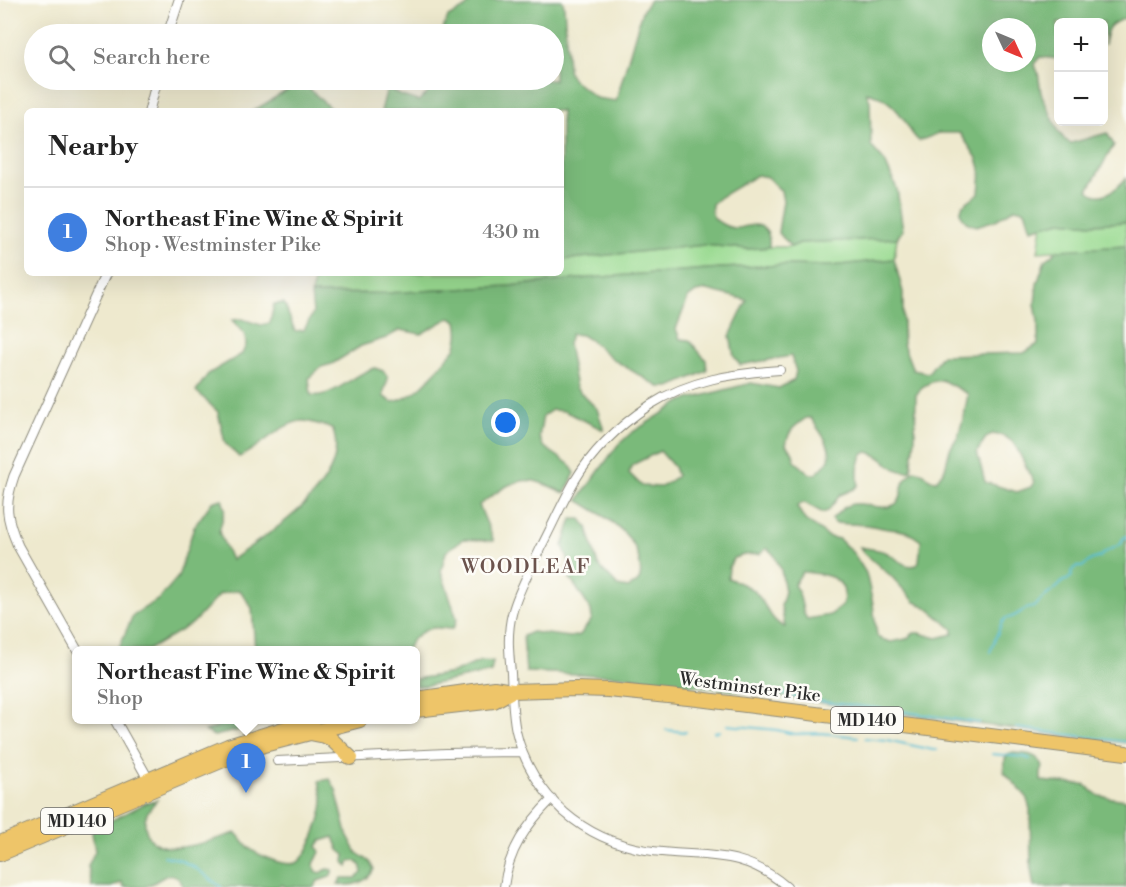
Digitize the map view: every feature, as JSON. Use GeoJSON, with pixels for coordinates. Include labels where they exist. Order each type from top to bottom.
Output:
{"type":"FeatureCollection","features":[{"type":"Feature","properties":{"kind":"highway","name":"Westminster Pike"},"geometry":{"type":"LineString","coordinates":[[420,698],[494,688],[512,692],[576,689],[648,693],[1126,753]]}},
{"type":"Feature","properties":{"kind":"highway","name":"Westminster Pike"},"geometry":{"type":"LineString","coordinates":[[420,709],[494,700],[512,692]]}},
{"type":"Feature","properties":{"kind":"highway","name":"MD 140"},"geometry":{"type":"LineString","coordinates":[[0,843],[151,784],[264,745],[311,726],[327,724]]}},
{"type":"Feature","properties":{"kind":"highway"},"geometry":{"type":"LineString","coordinates":[[311,726],[331,739],[351,758]]}},
{"type":"Feature","properties":{"kind":"highway","name":"MD 140"},"geometry":{"type":"LineString","coordinates":[[0,854],[151,784]]}},
{"type":"Feature","properties":{"kind":"street"},"geometry":{"type":"LineString","coordinates":[[171,24],[179,0]]}},
{"type":"Feature","properties":{"kind":"street"},"geometry":{"type":"LineString","coordinates":[[150,108],[154,90]]}},
{"type":"Feature","properties":{"kind":"street"},"geometry":{"type":"LineString","coordinates":[[74,646],[18,546],[12,531],[7,506],[14,476],[105,276]]}},
{"type":"Feature","properties":{"kind":"street"},"geometry":{"type":"LineString","coordinates":[[780,370],[747,372],[692,385],[652,404],[629,421],[595,453],[574,482],[526,577],[512,614],[509,648],[515,730],[522,752],[533,774],[552,799],[577,822],[615,842],[646,850],[722,856],[745,861],[765,871],[787,887]]}},
{"type":"Feature","properties":{"kind":"street"},"geometry":{"type":"LineString","coordinates":[[117,724],[151,784]]}},
{"type":"Feature","properties":{"kind":"street"},"geometry":{"type":"LineString","coordinates":[[277,761],[522,752]]}},
{"type":"Feature","properties":{"kind":"street"},"geometry":{"type":"LineString","coordinates":[[504,887],[509,864],[520,837],[552,799]]}},
{"type":"Feature","properties":{"kind":"green space"},"geometry":{"type":"Polygon","coordinates":[[[472,0],[562,0],[568,70],[572,79],[596,98],[616,101],[642,11],[650,0],[1126,0],[1126,18],[1115,22],[1108,29],[1108,18],[1054,18],[1054,59],[1040,57],[1036,62],[1036,18],[982,18],[982,72],[1036,72],[1036,68],[1041,93],[1054,126],[1065,140],[1071,143],[1107,133],[1114,145],[1088,190],[1093,194],[1103,195],[1109,193],[1126,178],[1126,222],[1092,224],[1061,221],[1031,229],[1025,210],[1015,208],[996,220],[976,226],[966,222],[960,213],[963,205],[979,193],[981,172],[977,158],[960,133],[939,133],[919,141],[891,104],[877,95],[866,92],[870,101],[871,146],[885,162],[897,189],[903,230],[897,238],[800,243],[791,247],[778,232],[783,201],[781,191],[767,177],[757,175],[720,197],[712,204],[712,213],[719,222],[729,227],[739,228],[753,225],[763,227],[768,236],[769,247],[749,249],[704,245],[564,260],[564,108],[382,108],[386,90],[418,101],[428,93],[428,90],[564,90],[564,24],[445,24],[448,17],[465,8],[472,0]]]}},
{"type":"Feature","properties":{"kind":"green space"},"geometry":{"type":"Polygon","coordinates":[[[287,90],[311,90],[330,108],[258,108],[287,90]]]}},
{"type":"Feature","properties":{"kind":"green space"},"geometry":{"type":"Polygon","coordinates":[[[1061,221],[1092,224],[1126,222],[1126,246],[1038,252],[1042,226],[1061,221]]]}},
{"type":"Feature","properties":{"kind":"green space"},"geometry":{"type":"Polygon","coordinates":[[[897,238],[894,259],[831,266],[786,265],[722,268],[509,286],[386,293],[311,294],[315,276],[564,276],[564,260],[704,245],[749,249],[791,247],[800,243],[897,238]]]}},
{"type":"Feature","properties":{"kind":"green space"},"geometry":{"type":"Polygon","coordinates":[[[1126,246],[1126,743],[623,676],[526,672],[523,636],[532,632],[570,637],[580,635],[592,619],[591,610],[568,575],[570,565],[563,546],[572,519],[581,519],[587,527],[598,565],[618,586],[628,588],[639,580],[641,570],[638,554],[626,534],[608,519],[578,500],[617,446],[631,433],[682,401],[751,383],[779,388],[794,380],[796,371],[791,356],[740,365],[734,356],[730,336],[747,300],[707,290],[696,292],[688,298],[676,329],[680,339],[689,340],[706,360],[707,371],[670,387],[659,387],[614,360],[582,335],[571,334],[568,344],[576,388],[597,409],[604,430],[564,411],[552,410],[543,416],[539,437],[543,446],[569,464],[575,473],[565,493],[542,483],[526,480],[505,487],[479,505],[494,541],[463,539],[446,552],[441,571],[457,619],[453,629],[429,629],[420,633],[408,646],[255,646],[252,608],[240,590],[220,594],[193,623],[155,646],[120,646],[133,615],[159,599],[178,577],[194,527],[212,502],[222,499],[225,509],[219,532],[231,560],[304,505],[320,487],[331,468],[336,448],[332,428],[311,422],[296,422],[288,425],[239,457],[225,443],[218,412],[196,391],[208,374],[242,354],[246,345],[245,335],[232,320],[242,319],[261,325],[270,323],[274,304],[284,303],[295,331],[304,330],[313,313],[311,294],[386,293],[509,286],[722,268],[786,265],[831,266],[894,259],[903,292],[903,344],[913,370],[928,373],[942,355],[1024,353],[1038,344],[1035,304],[1037,284],[1045,260],[1058,250],[1126,246]],[[452,318],[421,334],[400,330],[386,338],[361,346],[332,364],[321,367],[309,378],[311,395],[335,390],[375,368],[383,371],[388,377],[384,397],[392,402],[412,394],[428,381],[455,349],[458,335],[457,321],[452,318]],[[942,380],[922,387],[916,395],[915,439],[911,471],[901,471],[868,452],[862,454],[858,469],[858,485],[840,495],[828,511],[823,513],[805,503],[797,507],[805,520],[829,537],[839,539],[854,554],[866,573],[877,636],[891,642],[906,639],[914,633],[937,638],[953,634],[953,629],[926,607],[915,602],[860,547],[885,552],[904,564],[912,566],[917,565],[919,561],[921,541],[908,532],[867,525],[834,523],[832,519],[852,504],[882,507],[894,505],[900,499],[905,480],[915,470],[936,481],[945,469],[950,449],[958,436],[968,394],[942,380]],[[806,418],[790,432],[786,445],[792,451],[795,461],[810,474],[816,474],[829,459],[829,448],[811,418],[806,418]],[[992,434],[985,439],[977,452],[985,482],[1017,492],[1031,487],[1034,482],[1014,443],[1004,436],[992,434]],[[660,451],[632,465],[629,473],[642,486],[661,487],[677,476],[674,467],[660,451]],[[767,548],[760,554],[734,558],[729,567],[728,578],[754,591],[775,621],[785,627],[781,606],[785,591],[781,570],[774,555],[767,548]],[[802,572],[794,585],[799,593],[807,619],[830,615],[842,606],[843,588],[834,578],[802,572]]]}},
{"type":"Feature","properties":{"kind":"green space"},"geometry":{"type":"Polygon","coordinates":[[[481,661],[493,662],[491,672],[420,686],[420,678],[453,673],[481,661]]]}},
{"type":"Feature","properties":{"kind":"green space"},"geometry":{"type":"Polygon","coordinates":[[[220,724],[255,724],[214,736],[205,731],[220,724]]]}},
{"type":"Feature","properties":{"kind":"green space"},"geometry":{"type":"Polygon","coordinates":[[[1009,753],[1029,754],[1038,758],[1043,767],[1041,781],[1085,785],[1099,796],[1126,800],[1126,887],[1034,887],[1031,869],[1030,809],[1026,796],[1004,772],[1005,759],[1009,753]]]}},
{"type":"Feature","properties":{"kind":"green space"},"geometry":{"type":"Polygon","coordinates":[[[330,779],[336,790],[347,834],[357,853],[369,861],[374,869],[368,878],[359,883],[338,884],[342,878],[356,878],[362,873],[357,861],[350,861],[348,867],[344,862],[345,855],[339,850],[334,837],[321,841],[317,846],[320,852],[314,864],[315,871],[321,873],[327,869],[333,870],[330,877],[318,881],[314,887],[282,885],[276,887],[184,887],[175,876],[170,875],[144,887],[124,887],[122,882],[112,887],[91,887],[88,866],[95,851],[92,833],[94,829],[146,803],[157,800],[147,814],[145,825],[152,840],[161,846],[200,844],[236,833],[248,847],[264,857],[278,862],[296,863],[306,853],[321,815],[323,800],[319,781],[330,779]]]}},
{"type":"Feature","properties":{"kind":"waterway"},"geometry":{"type":"LineString","coordinates":[[990,652],[1002,622],[1006,618],[1036,606],[1063,581],[1072,576],[1071,572],[1076,567],[1082,567],[1100,557],[1122,543],[1126,536]]}},
{"type":"Feature","properties":{"kind":"waterway"},"geometry":{"type":"LineString","coordinates":[[686,675],[806,700],[979,723]]}},
{"type":"Feature","properties":{"kind":"waterway"},"geometry":{"type":"LineString","coordinates":[[727,725],[794,734],[821,733],[858,737]]}},
{"type":"Feature","properties":{"kind":"waterway"},"geometry":{"type":"LineString","coordinates":[[1016,728],[1126,742]]}},
{"type":"Feature","properties":{"kind":"waterway"},"geometry":{"type":"LineString","coordinates":[[666,730],[686,732]]}},
{"type":"Feature","properties":{"kind":"waterway"},"geometry":{"type":"LineString","coordinates":[[714,732],[720,731]]}},
{"type":"Feature","properties":{"kind":"waterway"},"geometry":{"type":"LineString","coordinates":[[865,738],[937,750]]}},
{"type":"Feature","properties":{"kind":"waterway"},"geometry":{"type":"LineString","coordinates":[[992,754],[1030,759]]}},
{"type":"Feature","properties":{"kind":"waterway"},"geometry":{"type":"LineString","coordinates":[[164,856],[178,859],[194,867],[221,887]]}},
{"type":"Feature","properties":{"kind":"place","name":"Northeast Fine Wine & Spirit"},"geometry":{"type":"Point","coordinates":[246,793]}},
{"type":"Feature","properties":{"kind":"district","name":"WOODLEAF"},"geometry":{"type":"Point","coordinates":[526,566]}}]}
